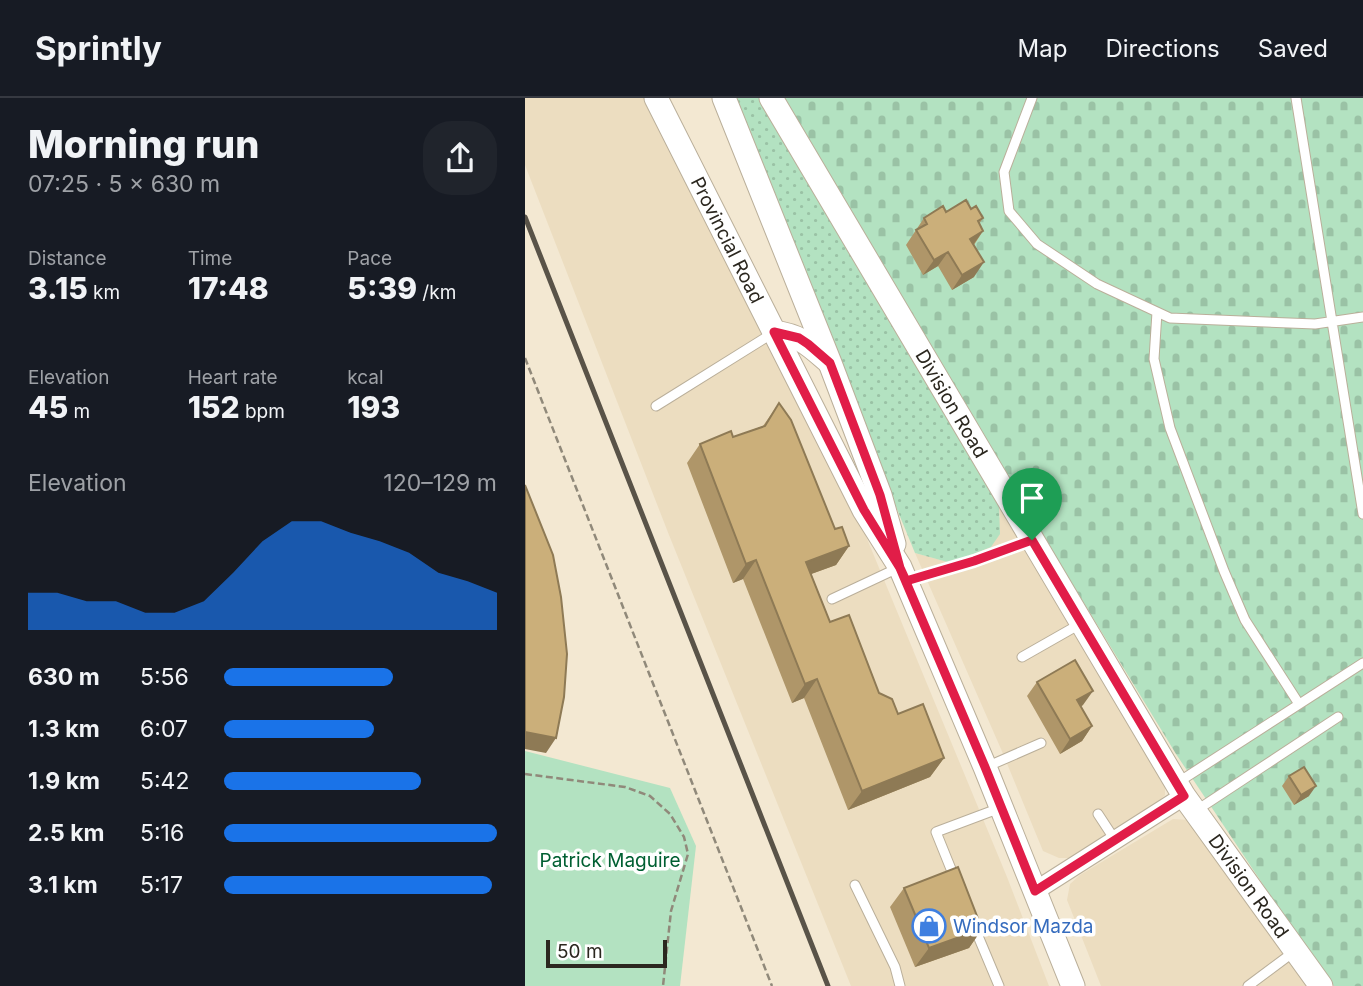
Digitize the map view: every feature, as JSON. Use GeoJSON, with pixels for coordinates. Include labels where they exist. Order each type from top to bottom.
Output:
{"type":"FeatureCollection","features":[{"type":"Feature","properties":{"kind":"main road","name":"Provincial Road"},"geometry":{"type":"LineString","coordinates":[[656,98],[864,510],[903,574]]}},
{"type":"Feature","properties":{"kind":"main road","name":"Provincial Road"},"geometry":{"type":"LineString","coordinates":[[724,98],[880,495],[903,574],[1002,808],[1073,986]]}},
{"type":"Feature","properties":{"kind":"main road","name":"Division Road"},"geometry":{"type":"LineString","coordinates":[[771,98],[1185,797],[1321,986]]}},
{"type":"Feature","properties":{"kind":"main road"},"geometry":{"type":"LineString","coordinates":[[774,332],[799,338],[830,363]]}},
{"type":"Feature","properties":{"kind":"street"},"geometry":{"type":"LineString","coordinates":[[1035,891],[1185,797]]}},
{"type":"Feature","properties":{"kind":"lane"},"geometry":{"type":"LineString","coordinates":[[1032,98],[1004,172],[1009,211],[1037,244],[1097,284],[1170,318],[1315,324],[1363,317]]}},
{"type":"Feature","properties":{"kind":"lane"},"geometry":{"type":"LineString","coordinates":[[1296,98],[1363,514]]}},
{"type":"Feature","properties":{"kind":"lane"},"geometry":{"type":"LineString","coordinates":[[1157,312],[1154,359],[1170,428],[1245,620],[1299,704]]}},
{"type":"Feature","properties":{"kind":"lane"},"geometry":{"type":"LineString","coordinates":[[656,407],[774,332]]}},
{"type":"Feature","properties":{"kind":"lane"},"geometry":{"type":"LineString","coordinates":[[832,599],[903,574],[974,561],[1032,540]]}},
{"type":"Feature","properties":{"kind":"lane"},"geometry":{"type":"LineString","coordinates":[[1022,657],[1082,624]]}},
{"type":"Feature","properties":{"kind":"lane"},"geometry":{"type":"LineString","coordinates":[[1185,797],[1299,704],[1363,663]]}},
{"type":"Feature","properties":{"kind":"lane"},"geometry":{"type":"LineString","coordinates":[[1185,797],[1338,717]]}},
{"type":"Feature","properties":{"kind":"lane"},"geometry":{"type":"LineString","coordinates":[[985,767],[1041,743]]}},
{"type":"Feature","properties":{"kind":"lane"},"geometry":{"type":"LineString","coordinates":[[958,887],[936,832],[1002,808]]}},
{"type":"Feature","properties":{"kind":"lane"},"geometry":{"type":"LineString","coordinates":[[1098,814],[1115,840]]}},
{"type":"Feature","properties":{"kind":"lane"},"geometry":{"type":"LineString","coordinates":[[855,885],[895,967],[900,986]]}},
{"type":"Feature","properties":{"kind":"lane"},"geometry":{"type":"LineString","coordinates":[[968,912],[999,986]]}},
{"type":"Feature","properties":{"kind":"lane"},"geometry":{"type":"LineString","coordinates":[[1248,986],[1295,951]]}},
{"type":"Feature","properties":{"kind":"path"},"geometry":{"type":"LineString","coordinates":[[525,358],[772,986]]}},
{"type":"Feature","properties":{"kind":"path"},"geometry":{"type":"LineString","coordinates":[[525,774],[625,787],[650,796],[670,814],[684,837],[688,854],[671,911],[663,986]]}},
{"type":"Feature","properties":{"kind":"shaded area"},"geometry":{"type":"Polygon","coordinates":[[[525,98],[644,98],[779,355],[865,534],[1007,877],[1049,986],[851,986],[669,535],[525,165],[525,98]]]}},
{"type":"Feature","properties":{"kind":"shaded area"},"geometry":{"type":"Polygon","coordinates":[[[999,505],[1165,778],[1165,795],[1155,805],[1069,858],[1059,858],[1043,851],[915,553],[952,563],[1000,517],[999,505]]]}},
{"type":"Feature","properties":{"kind":"shaded area"},"geometry":{"type":"Polygon","coordinates":[[[1173,819],[1189,820],[1312,986],[1101,986],[1067,900],[1070,884],[1080,875],[1173,819]]]}},
{"type":"Feature","properties":{"kind":"green space"},"geometry":{"type":"Polygon","coordinates":[[[731,98],[764,98],[999,505],[1000,534],[991,547],[951,563],[915,553],[731,98]]]}},
{"type":"Feature","properties":{"kind":"green space"},"geometry":{"type":"Polygon","coordinates":[[[776,98],[1363,98],[1363,986],[1334,986],[1176,754],[776,98]]]}},
{"type":"Feature","properties":{"kind":"green space","name":"Patrick Maguire"},"geometry":{"type":"Polygon","coordinates":[[[525,751],[670,788],[696,846],[680,986],[525,986],[525,751]]]}},
{"type":"Feature","properties":{"kind":"building"},"geometry":{"type":"Polygon","coordinates":[[[966,200],[971,209],[976,206],[983,218],[978,221],[983,231],[970,239],[984,262],[962,275],[948,252],[934,260],[916,230],[927,224],[924,218],[943,206],[946,212],[966,200]]]}},
{"type":"Feature","properties":{"kind":"building"},"geometry":{"type":"Polygon","coordinates":[[[779,403],[791,420],[835,529],[842,527],[849,546],[806,562],[830,622],[849,615],[879,693],[892,699],[898,714],[923,704],[944,758],[862,791],[817,679],[805,684],[756,560],[746,564],[700,444],[731,431],[733,437],[765,426],[779,403]]]}},
{"type":"Feature","properties":{"kind":"building"},"geometry":{"type":"Polygon","coordinates":[[[525,485],[553,555],[561,597],[567,654],[564,697],[556,738],[525,732],[525,485]]]}},
{"type":"Feature","properties":{"kind":"building"},"geometry":{"type":"Polygon","coordinates":[[[1075,660],[1093,691],[1077,700],[1092,726],[1070,739],[1037,682],[1075,660]]]}},
{"type":"Feature","properties":{"kind":"building"},"geometry":{"type":"Polygon","coordinates":[[[1304,767],[1316,786],[1301,795],[1289,776],[1304,767]]]}},
{"type":"Feature","properties":{"kind":"building"},"geometry":{"type":"Polygon","coordinates":[[[958,867],[982,929],[929,948],[904,888],[958,867]]]}},
{"type":"Feature","properties":{"kind":"railway"},"geometry":{"type":"LineString","coordinates":[[525,217],[828,986]]}},
{"type":"Feature","properties":{"kind":"place","name":"Windsor Mazda"},"geometry":{"type":"Point","coordinates":[929,926]}},
{"type":"Feature","properties":{"kind":"route"},"geometry":{"type":"LineString","coordinates":[[1032,540],[906,581],[900,568],[864,510],[774,332],[799,338],[830,363],[880,495],[900,568],[1035,891],[1184,796],[1032,540]]}}]}
